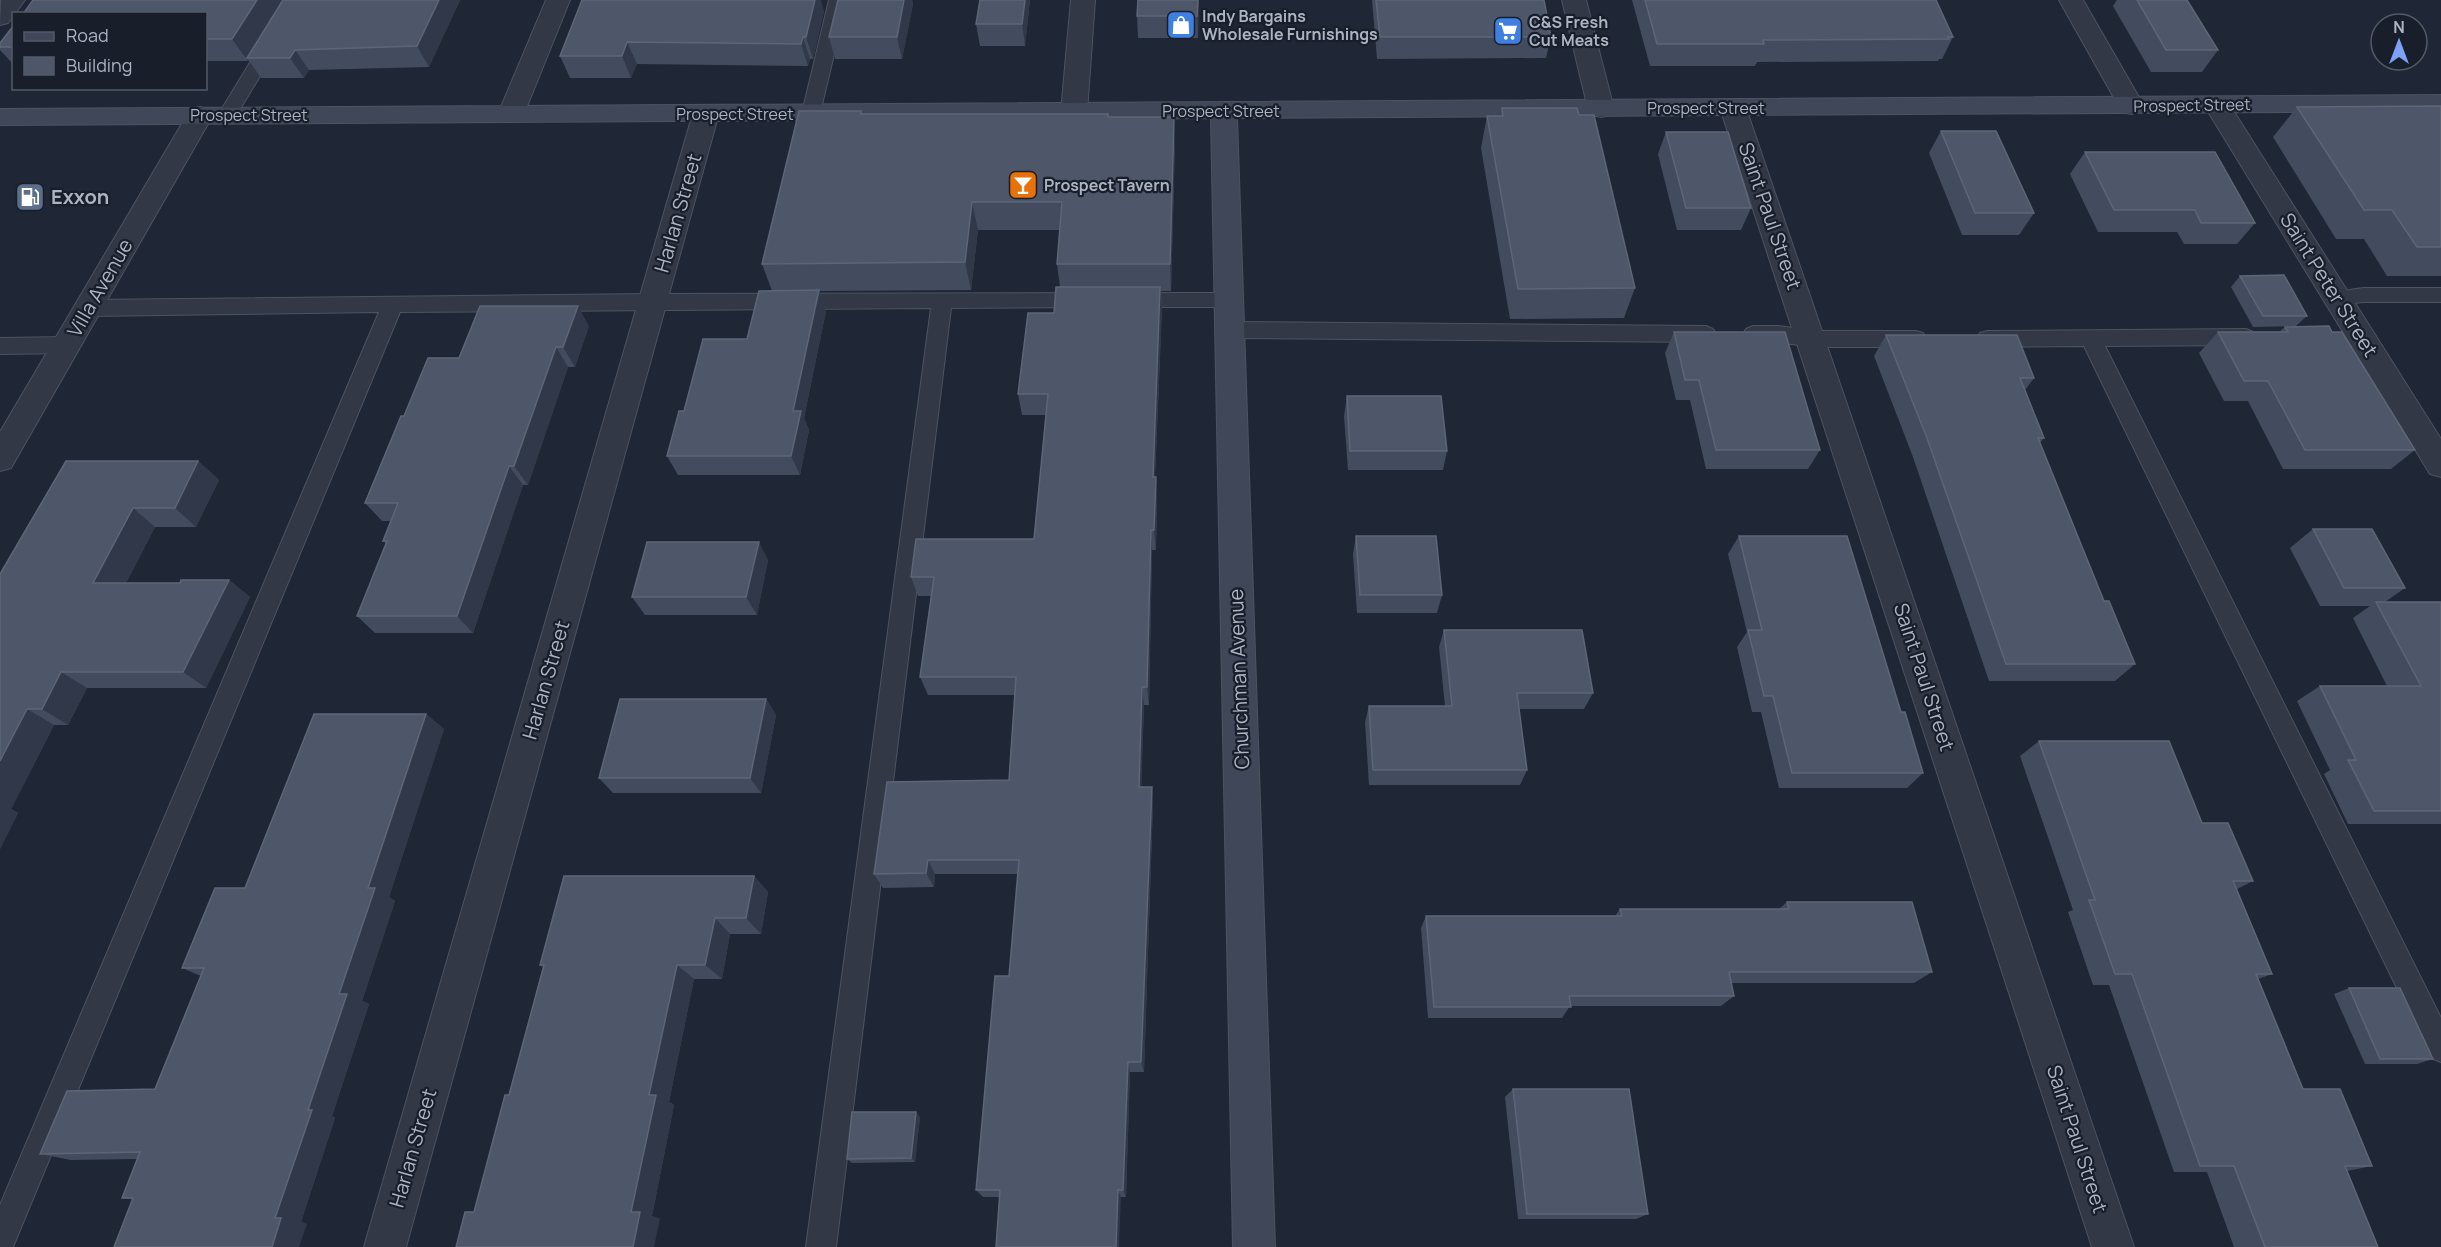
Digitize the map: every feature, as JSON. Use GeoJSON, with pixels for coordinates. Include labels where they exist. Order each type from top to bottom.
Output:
{"type":"FeatureCollection","features":[{"type":"Feature","properties":{"kind":"main road","name":"Prospect Street"},"geometry":{"type":"LineString","coordinates":[[0,117],[2441,103]]}},
{"type":"Feature","properties":{"kind":"main road","name":"Churchman Avenue"},"geometry":{"type":"LineString","coordinates":[[1224,111],[1254,1247]]}},
{"type":"Feature","properties":{"kind":"street"},"geometry":{"type":"LineString","coordinates":[[0,18],[13,0]]}},
{"type":"Feature","properties":{"kind":"street"},"geometry":{"type":"LineString","coordinates":[[511,114],[558,0]]}},
{"type":"Feature","properties":{"kind":"street"},"geometry":{"type":"LineString","coordinates":[[1074,112],[1083,0]]}},
{"type":"Feature","properties":{"kind":"street"},"geometry":{"type":"LineString","coordinates":[[1574,0],[1600,109]]}},
{"type":"Feature","properties":{"kind":"street"},"geometry":{"type":"LineString","coordinates":[[2071,0],[2131,106]]}},
{"type":"Feature","properties":{"kind":"street","name":"Saint Peter Street"},"geometry":{"type":"LineString","coordinates":[[2217,105],[2441,465]]}},
{"type":"Feature","properties":{"kind":"street","name":"Saint Paul Street"},"geometry":{"type":"LineString","coordinates":[[1733,108],[2113,1247]]}},
{"type":"Feature","properties":{"kind":"street","name":"Harlan Street"},"geometry":{"type":"LineString","coordinates":[[385,1247],[706,113]]}},
{"type":"Feature","properties":{"kind":"street","name":"Villa Avenue"},"geometry":{"type":"LineString","coordinates":[[0,459],[200,116]]}},
{"type":"Feature","properties":{"kind":"lane"},"geometry":{"type":"LineString","coordinates":[[227,116],[297,0]]}},
{"type":"Feature","properties":{"kind":"lane"},"geometry":{"type":"LineString","coordinates":[[812,113],[838,0]]}},
{"type":"Feature","properties":{"kind":"lane"},"geometry":{"type":"LineString","coordinates":[[2337,298],[2441,295]]}},
{"type":"Feature","properties":{"kind":"lane"},"geometry":{"type":"LineString","coordinates":[[88,308],[942,300],[1575,334],[1778,334],[1811,338],[1931,339]]}},
{"type":"Feature","properties":{"kind":"lane"},"geometry":{"type":"LineString","coordinates":[[821,1247],[942,300]]}},
{"type":"Feature","properties":{"kind":"lane"},"geometry":{"type":"LineString","coordinates":[[0,1242],[393,304]]}},
{"type":"Feature","properties":{"kind":"lane"},"geometry":{"type":"LineString","coordinates":[[2334,336],[2362,338]]}},
{"type":"Feature","properties":{"kind":"lane"},"geometry":{"type":"LineString","coordinates":[[1966,339],[2092,340],[2266,337]]}},
{"type":"Feature","properties":{"kind":"lane"},"geometry":{"type":"LineString","coordinates":[[2092,340],[2441,1048]]}},
{"type":"Feature","properties":{"kind":"lane"},"geometry":{"type":"LineString","coordinates":[[0,346],[67,345]]}},
{"type":"Feature","properties":{"kind":"building"},"geometry":{"type":"Polygon","coordinates":[[[33,0],[257,0],[232,39],[207,39],[207,12],[24,12],[33,0]]]}},
{"type":"Feature","properties":{"kind":"building"},"geometry":{"type":"Polygon","coordinates":[[[283,0],[439,0],[417,46],[295,50],[290,58],[247,58],[283,0]]]}},
{"type":"Feature","properties":{"kind":"building"},"geometry":{"type":"Polygon","coordinates":[[[582,0],[815,0],[806,37],[803,37],[801,44],[627,42],[622,56],[560,56],[582,0]]]}},
{"type":"Feature","properties":{"kind":"building"},"geometry":{"type":"Polygon","coordinates":[[[838,0],[904,0],[897,37],[829,37],[838,0]]]}},
{"type":"Feature","properties":{"kind":"building"},"geometry":{"type":"Polygon","coordinates":[[[980,0],[1025,0],[1022,24],[976,24],[980,0]]]}},
{"type":"Feature","properties":{"kind":"building"},"geometry":{"type":"Polygon","coordinates":[[[1138,0],[1198,0],[1197,16],[1137,16],[1138,0]]]}},
{"type":"Feature","properties":{"kind":"building"},"geometry":{"type":"Polygon","coordinates":[[[1376,0],[1544,0],[1551,37],[1380,37],[1376,0]]]}},
{"type":"Feature","properties":{"kind":"building"},"geometry":{"type":"Polygon","coordinates":[[[1645,0],[1936,0],[1953,37],[1948,37],[1949,39],[1763,40],[1764,44],[1657,44],[1645,0]]]}},
{"type":"Feature","properties":{"kind":"building"},"geometry":{"type":"Polygon","coordinates":[[[2137,0],[2187,0],[2218,50],[2166,50],[2137,0]]]}},
{"type":"Feature","properties":{"kind":"building"},"geometry":{"type":"Polygon","coordinates":[[[12,28],[12,47],[0,47],[0,43],[12,28]]]}},
{"type":"Feature","properties":{"kind":"building"},"geometry":{"type":"Polygon","coordinates":[[[2441,106],[2441,247],[2417,247],[2392,210],[2364,210],[2297,107],[2441,106]]]}},
{"type":"Feature","properties":{"kind":"building"},"geometry":{"type":"Polygon","coordinates":[[[1502,108],[1577,108],[1579,115],[1594,115],[1635,288],[1518,289],[1487,116],[1503,116],[1502,108]]]}},
{"type":"Feature","properties":{"kind":"building"},"geometry":{"type":"Polygon","coordinates":[[[799,111],[861,111],[861,114],[1108,114],[1108,117],[1174,117],[1170,264],[1057,264],[1062,202],[972,202],[965,262],[762,264],[799,111]]]}},
{"type":"Feature","properties":{"kind":"building"},"geometry":{"type":"Polygon","coordinates":[[[1941,131],[1996,131],[2034,213],[1975,213],[1941,131]]]}},
{"type":"Feature","properties":{"kind":"building"},"geometry":{"type":"Polygon","coordinates":[[[1666,132],[1728,132],[1751,208],[1686,208],[1666,132]]]}},
{"type":"Feature","properties":{"kind":"building"},"geometry":{"type":"Polygon","coordinates":[[[2085,152],[2215,152],[2255,223],[2201,223],[2195,210],[2114,210],[2085,152]]]}},
{"type":"Feature","properties":{"kind":"building"},"geometry":{"type":"Polygon","coordinates":[[[2284,275],[2307,316],[2263,316],[2240,276],[2284,275]]]}},
{"type":"Feature","properties":{"kind":"building"},"geometry":{"type":"Polygon","coordinates":[[[1056,287],[1160,287],[1153,477],[1156,477],[1154,530],[1151,530],[1147,687],[1142,687],[1139,787],[1152,787],[1141,1062],[1128,1062],[1123,1190],[1118,1190],[1116,1247],[996,1247],[1000,1190],[976,1190],[995,976],[1009,976],[1019,860],[928,860],[926,873],[874,874],[887,782],[1009,780],[1016,677],[920,677],[934,577],[911,577],[916,539],[1034,539],[1048,394],[1018,394],[1028,313],[1054,313],[1056,287]]]}},
{"type":"Feature","properties":{"kind":"building"},"geometry":{"type":"Polygon","coordinates":[[[819,290],[793,411],[801,411],[791,456],[667,456],[679,411],[684,411],[703,339],[747,339],[759,291],[819,290]]]}},
{"type":"Feature","properties":{"kind":"building"},"geometry":{"type":"Polygon","coordinates":[[[480,306],[578,306],[563,347],[556,347],[514,466],[509,466],[457,616],[357,616],[387,541],[383,541],[398,503],[365,503],[428,358],[459,358],[480,306]]]}},
{"type":"Feature","properties":{"kind":"building"},"geometry":{"type":"Polygon","coordinates":[[[2329,326],[2332,332],[2342,332],[2415,450],[2305,450],[2268,381],[2244,381],[2218,332],[2288,332],[2285,327],[2329,326]]]}},
{"type":"Feature","properties":{"kind":"building"},"geometry":{"type":"Polygon","coordinates":[[[1674,332],[1785,332],[1820,450],[1716,450],[1699,380],[1685,380],[1674,332]]]}},
{"type":"Feature","properties":{"kind":"building"},"geometry":{"type":"Polygon","coordinates":[[[1886,335],[2017,335],[2034,378],[2020,378],[2044,438],[2038,438],[2104,601],[2109,601],[2135,664],[2006,664],[1927,438],[1886,335]]]}},
{"type":"Feature","properties":{"kind":"building"},"geometry":{"type":"Polygon","coordinates":[[[1347,396],[1441,396],[1447,451],[1350,451],[1347,396]]]}},
{"type":"Feature","properties":{"kind":"building"},"geometry":{"type":"Polygon","coordinates":[[[66,461],[198,461],[175,508],[133,508],[93,583],[180,583],[181,580],[229,580],[183,672],[61,672],[42,709],[27,709],[0,761],[0,574],[66,461]]]}},
{"type":"Feature","properties":{"kind":"building"},"geometry":{"type":"Polygon","coordinates":[[[2313,529],[2372,529],[2405,588],[2344,588],[2313,529]]]}},
{"type":"Feature","properties":{"kind":"building"},"geometry":{"type":"Polygon","coordinates":[[[1356,536],[1436,536],[1442,595],[1360,595],[1356,536]]]}},
{"type":"Feature","properties":{"kind":"building"},"geometry":{"type":"Polygon","coordinates":[[[1739,536],[1847,536],[1901,712],[1905,712],[1923,773],[1792,773],[1773,696],[1764,696],[1748,630],[1762,630],[1739,536]]]}},
{"type":"Feature","properties":{"kind":"building"},"geometry":{"type":"Polygon","coordinates":[[[647,542],[759,542],[746,597],[632,597],[647,542]]]}},
{"type":"Feature","properties":{"kind":"building"},"geometry":{"type":"Polygon","coordinates":[[[2376,602],[2441,602],[2441,811],[2374,811],[2348,760],[2356,760],[2320,686],[2421,686],[2376,602]]]}},
{"type":"Feature","properties":{"kind":"building"},"geometry":{"type":"Polygon","coordinates":[[[1444,630],[1582,630],[1593,693],[1517,693],[1527,770],[1373,770],[1369,706],[1452,706],[1444,630]]]}},
{"type":"Feature","properties":{"kind":"building"},"geometry":{"type":"Polygon","coordinates":[[[620,699],[766,699],[750,778],[599,778],[620,699]]]}},
{"type":"Feature","properties":{"kind":"building"},"geometry":{"type":"Polygon","coordinates":[[[314,714],[426,714],[368,888],[375,888],[339,994],[347,994],[308,1110],[312,1110],[275,1218],[281,1218],[272,1247],[114,1247],[133,1198],[122,1198],[140,1152],[40,1154],[67,1091],[155,1089],[204,968],[182,968],[215,888],[245,888],[314,714]]]}},
{"type":"Feature","properties":{"kind":"building"},"geometry":{"type":"Polygon","coordinates":[[[2039,741],[2169,741],[2202,823],[2228,823],[2253,881],[2233,881],[2272,974],[2256,974],[2303,1089],[2340,1089],[2372,1166],[2345,1166],[2378,1247],[2265,1247],[2234,1166],[2200,1166],[2132,974],[2115,974],[2089,900],[2095,900],[2039,741]]]}},
{"type":"Feature","properties":{"kind":"building"},"geometry":{"type":"Polygon","coordinates":[[[564,876],[754,876],[746,918],[715,918],[705,965],[677,965],[649,1095],[656,1095],[631,1212],[640,1212],[633,1247],[456,1247],[465,1212],[474,1212],[505,1095],[509,1095],[544,965],[540,965],[564,876]]]}},
{"type":"Feature","properties":{"kind":"building"},"geometry":{"type":"Polygon","coordinates":[[[1787,902],[1912,902],[1932,972],[1729,972],[1734,996],[1569,996],[1571,1007],[1434,1007],[1426,916],[1622,916],[1620,909],[1789,909],[1787,902]]]}},
{"type":"Feature","properties":{"kind":"building"},"geometry":{"type":"Polygon","coordinates":[[[2349,988],[2400,988],[2433,1059],[2380,1059],[2349,988]]]}},
{"type":"Feature","properties":{"kind":"building"},"geometry":{"type":"Polygon","coordinates":[[[1513,1089],[1629,1089],[1648,1214],[1527,1214],[1513,1089]]]}},
{"type":"Feature","properties":{"kind":"building"},"geometry":{"type":"Polygon","coordinates":[[[852,1112],[916,1112],[911,1158],[847,1159],[852,1112]]]}},
{"type":"Feature","properties":{"kind":"place","name":"Indy Bargains Wholesale Furnishings"},"geometry":{"type":"Point","coordinates":[1181,25]}},
{"type":"Feature","properties":{"kind":"place","name":"C&S Fresh Cut Meats"},"geometry":{"type":"Point","coordinates":[1508,31]}},
{"type":"Feature","properties":{"kind":"place","name":"Prospect Tavern"},"geometry":{"type":"Point","coordinates":[1023,185]}},
{"type":"Feature","properties":{"kind":"place","name":"Exxon"},"geometry":{"type":"Point","coordinates":[30,197]}}]}
